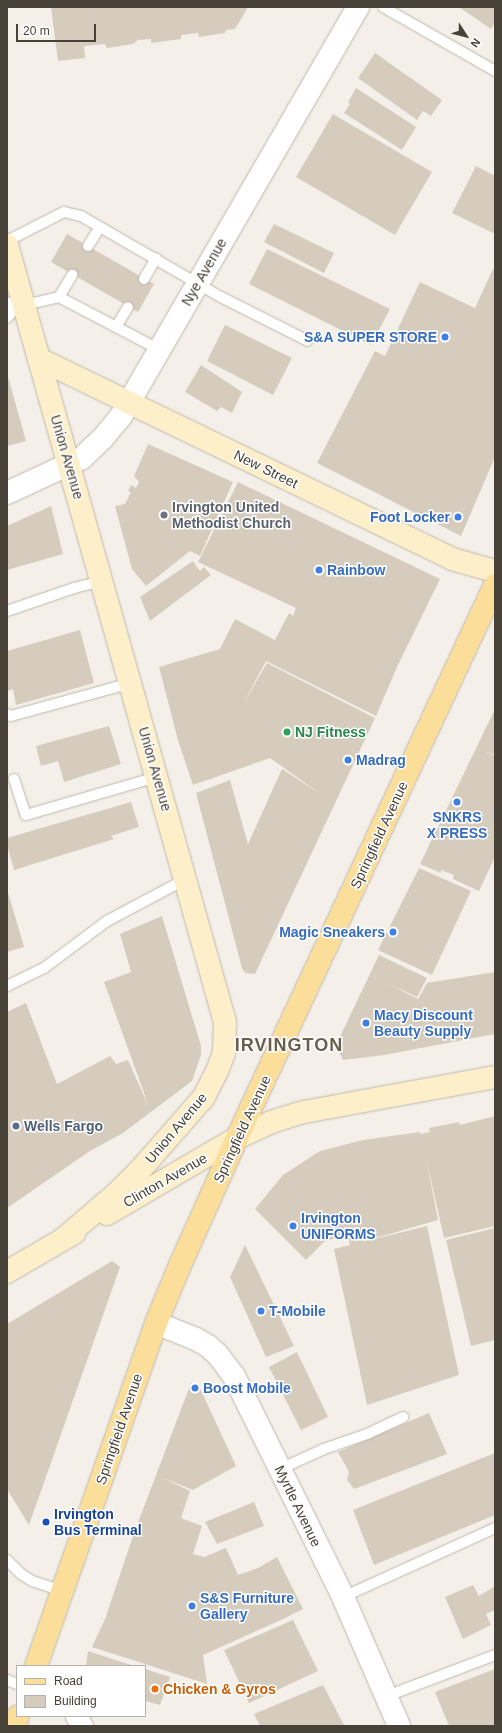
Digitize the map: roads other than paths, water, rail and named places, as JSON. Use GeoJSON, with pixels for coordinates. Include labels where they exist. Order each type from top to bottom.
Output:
{"type":"FeatureCollection","features":[{"type":"Feature","properties":{"kind":"main road","name":"Union Avenue"},"geometry":{"type":"LineString","coordinates":[[7,245],[14,308],[39,359],[225,1022],[224,1053],[218,1069],[203,1098],[168,1140],[117,1193],[62,1240]]}},
{"type":"Feature","properties":{"kind":"main road","name":"New Street"},"geometry":{"type":"LineString","coordinates":[[39,359],[452,559],[495,571]]}},
{"type":"Feature","properties":{"kind":"main road","name":"Springfield Avenue"},"geometry":{"type":"LineString","coordinates":[[36,1665],[156,1323],[181,1263],[237,1138],[495,586]]}},
{"type":"Feature","properties":{"kind":"main road","name":"Clinton Avenue"},"geometry":{"type":"LineString","coordinates":[[7,1272],[237,1138],[271,1122],[304,1112],[495,1077]]}},
{"type":"Feature","properties":{"kind":"street","name":"Nye Avenue"},"geometry":{"type":"LineString","coordinates":[[7,493],[69,466],[82,458],[102,439],[129,403],[358,7]]}},
{"type":"Feature","properties":{"kind":"street","name":"Myrtle Avenue"},"geometry":{"type":"LineString","coordinates":[[156,1323],[196,1339],[218,1355],[234,1376],[343,1597],[399,1726]]}},
{"type":"Feature","properties":{"kind":"street"},"geometry":{"type":"LineString","coordinates":[[77,1717],[82,1726]]}},
{"type":"Feature","properties":{"kind":"lane"},"geometry":{"type":"LineString","coordinates":[[383,7],[495,71]]}},
{"type":"Feature","properties":{"kind":"lane"},"geometry":{"type":"LineString","coordinates":[[7,241],[64,212],[81,216],[156,258],[221,297],[308,341]]}},
{"type":"Feature","properties":{"kind":"lane"},"geometry":{"type":"LineString","coordinates":[[88,246],[100,227]]}},
{"type":"Feature","properties":{"kind":"lane"},"geometry":{"type":"LineString","coordinates":[[144,278],[156,258]]}},
{"type":"Feature","properties":{"kind":"lane"},"geometry":{"type":"LineString","coordinates":[[59,297],[72,275]]}},
{"type":"Feature","properties":{"kind":"lane"},"geometry":{"type":"LineString","coordinates":[[14,308],[59,297],[160,350]]}},
{"type":"Feature","properties":{"kind":"lane"},"geometry":{"type":"LineString","coordinates":[[116,327],[128,307]]}},
{"type":"Feature","properties":{"kind":"lane"},"geometry":{"type":"LineString","coordinates":[[7,611],[74,588],[102,581]]}},
{"type":"Feature","properties":{"kind":"lane"},"geometry":{"type":"LineString","coordinates":[[7,714],[11,716],[130,683]]}},
{"type":"Feature","properties":{"kind":"lane"},"geometry":{"type":"LineString","coordinates":[[14,779],[26,815],[157,777]]}},
{"type":"Feature","properties":{"kind":"lane"},"geometry":{"type":"LineString","coordinates":[[7,986],[44,968],[107,921],[186,879]]}},
{"type":"Feature","properties":{"kind":"lane"},"geometry":{"type":"LineString","coordinates":[[280,1469],[324,1449],[368,1434],[403,1417]]}},
{"type":"Feature","properties":{"kind":"lane"},"geometry":{"type":"LineString","coordinates":[[343,1597],[495,1528]]}},
{"type":"Feature","properties":{"kind":"lane"},"geometry":{"type":"LineString","coordinates":[[7,1560],[21,1574],[32,1581],[62,1592]]}},
{"type":"Feature","properties":{"kind":"lane"},"geometry":{"type":"LineString","coordinates":[[387,1696],[495,1655]]}},
{"type":"Feature","properties":{"kind":"place","name":"S&A SUPER STORE"},"geometry":{"type":"Point","coordinates":[445,337]}},
{"type":"Feature","properties":{"kind":"place","name":"Irvington United Methodist Church"},"geometry":{"type":"Point","coordinates":[164,515]}},
{"type":"Feature","properties":{"kind":"place","name":"Foot Locker"},"geometry":{"type":"Point","coordinates":[458,517]}},
{"type":"Feature","properties":{"kind":"place","name":"Rainbow"},"geometry":{"type":"Point","coordinates":[319,570]}},
{"type":"Feature","properties":{"kind":"place","name":"NJ Fitness"},"geometry":{"type":"Point","coordinates":[287,732]}},
{"type":"Feature","properties":{"kind":"place","name":"Madrag"},"geometry":{"type":"Point","coordinates":[348,760]}},
{"type":"Feature","properties":{"kind":"place","name":"SNKRS X PRESS"},"geometry":{"type":"Point","coordinates":[457,802]}},
{"type":"Feature","properties":{"kind":"place","name":"Magic Sneakers"},"geometry":{"type":"Point","coordinates":[393,932]}},
{"type":"Feature","properties":{"kind":"place","name":"Macy Discount Beauty Supply"},"geometry":{"type":"Point","coordinates":[366,1023]}},
{"type":"Feature","properties":{"kind":"place","name":"Wells Fargo"},"geometry":{"type":"Point","coordinates":[16,1126]}},
{"type":"Feature","properties":{"kind":"place","name":"Irvington UNIFORMS"},"geometry":{"type":"Point","coordinates":[293,1226]}},
{"type":"Feature","properties":{"kind":"place","name":"T-Mobile"},"geometry":{"type":"Point","coordinates":[261,1311]}},
{"type":"Feature","properties":{"kind":"place","name":"Boost Mobile"},"geometry":{"type":"Point","coordinates":[195,1388]}},
{"type":"Feature","properties":{"kind":"place","name":"Irvington Bus Terminal"},"geometry":{"type":"Point","coordinates":[46,1522]}},
{"type":"Feature","properties":{"kind":"place","name":"S&S Furniture Gallery"},"geometry":{"type":"Point","coordinates":[192,1606]}},
{"type":"Feature","properties":{"kind":"place","name":"Chicken & Gyros"},"geometry":{"type":"Point","coordinates":[155,1689]}},
{"type":"Feature","properties":{"kind":"district","name":"IRVINGTON"},"geometry":{"type":"Point","coordinates":[289,1045]}}]}
